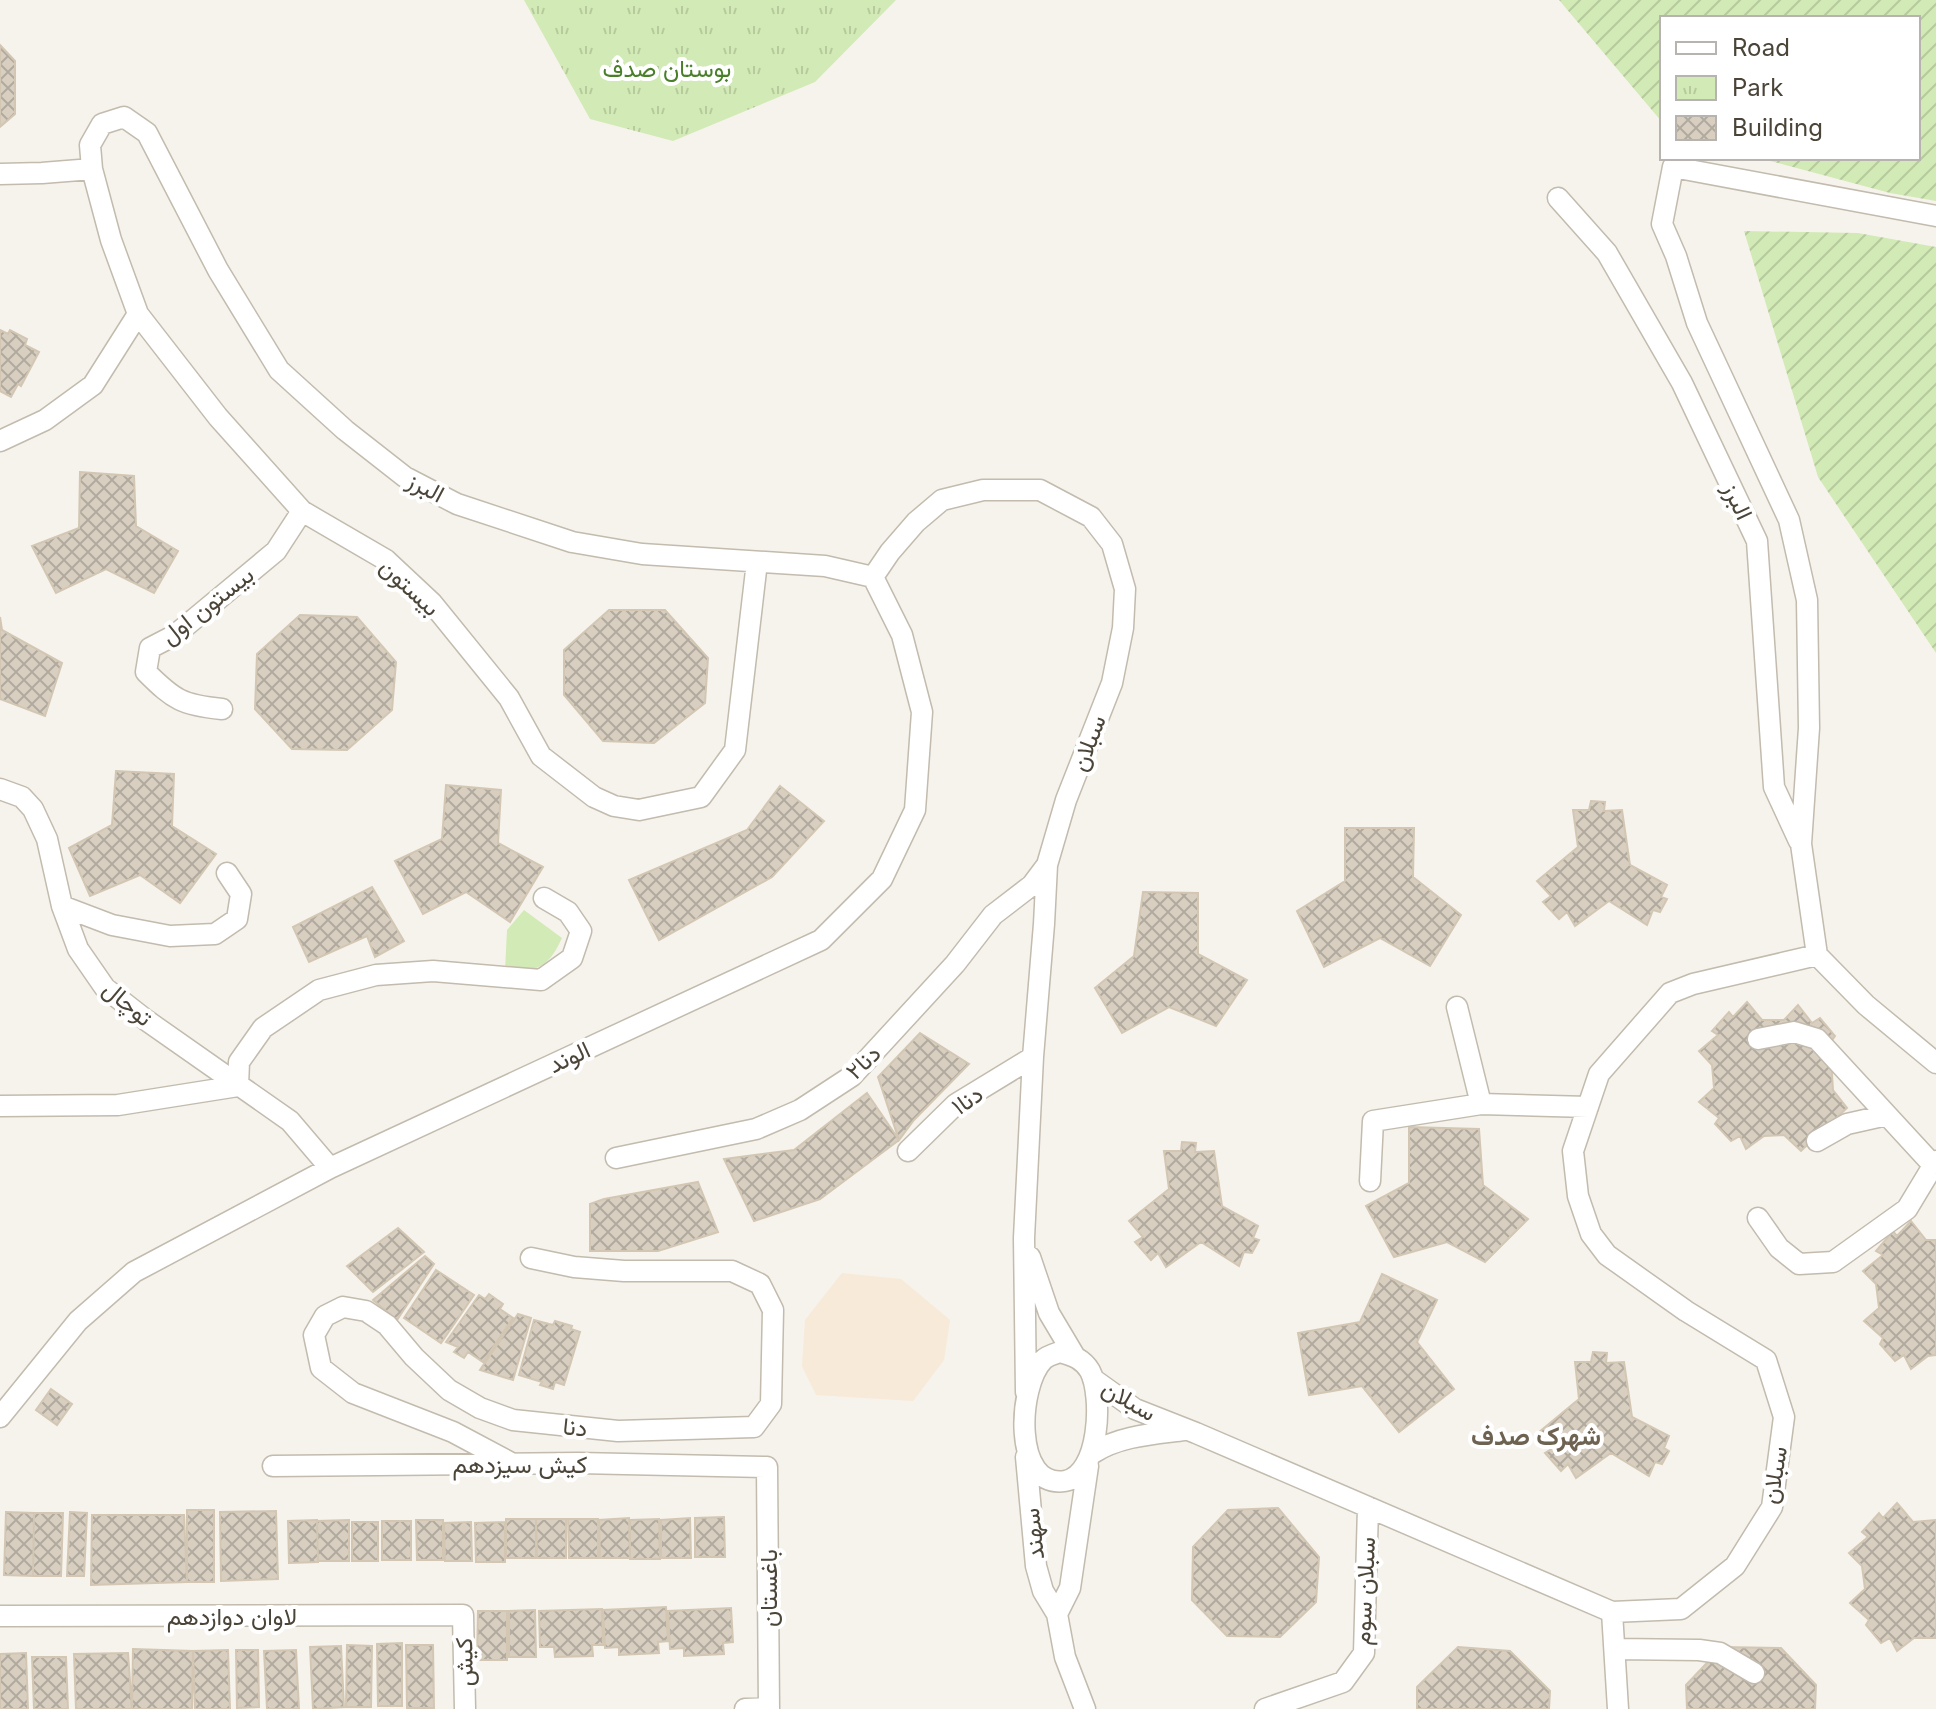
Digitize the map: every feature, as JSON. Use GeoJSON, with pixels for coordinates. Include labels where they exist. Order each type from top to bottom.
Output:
{"type":"FeatureCollection","features":[{"type":"Feature","properties":{"kind":"street","name":"بیستون"},"geometry":{"type":"LineString","coordinates":[[147,133],[124,117],[102,124],[90,145],[92,169],[111,240],[138,314],[218,417],[302,511],[386,560],[432,603],[509,698],[541,756],[594,797],[614,806],[639,810],[701,797],[735,750],[757,562]]}},
{"type":"Feature","properties":{"kind":"street","name":"البرز"},"geometry":{"type":"LineString","coordinates":[[147,133],[218,270],[279,370],[345,430],[405,477],[457,504],[572,542],[642,554],[825,566],[873,577]]}},
{"type":"Feature","properties":{"kind":"street"},"geometry":{"type":"LineString","coordinates":[[1936,216],[1673,167],[1662,224],[1676,256],[1697,323],[1789,520],[1807,600],[1809,728],[1801,844],[1817,955],[1866,1005],[1936,1063]]}},
{"type":"Feature","properties":{"kind":"street"},"geometry":{"type":"LineString","coordinates":[[0,174],[92,169]]}},
{"type":"Feature","properties":{"kind":"street","name":"البرز"},"geometry":{"type":"LineString","coordinates":[[1558,198],[1607,253],[1682,383],[1757,541],[1774,787],[1801,844]]}},
{"type":"Feature","properties":{"kind":"street"},"geometry":{"type":"LineString","coordinates":[[0,441],[45,420],[93,385],[138,314]]}},
{"type":"Feature","properties":{"kind":"street","name":"سبلان"},"geometry":{"type":"LineString","coordinates":[[873,577],[916,522],[942,500],[983,490],[1040,490],[1091,517],[1112,544],[1125,589],[1123,628],[1112,683],[1066,800],[1047,865],[1024,1238],[1026,1392]]}},
{"type":"Feature","properties":{"kind":"street","name":"بیستون اول"},"geometry":{"type":"LineString","coordinates":[[222,709],[196,706],[171,697],[146,672],[150,648],[175,635],[276,551],[302,511]]}},
{"type":"Feature","properties":{"kind":"street","name":"الوند"},"geometry":{"type":"LineString","coordinates":[[0,1417],[78,1321],[134,1272],[330,1168],[821,940],[882,879],[915,810],[922,712],[902,635],[873,577]]}},
{"type":"Feature","properties":{"kind":"street","name":"توچال"},"geometry":{"type":"LineString","coordinates":[[0,789],[22,797],[33,809],[47,839],[62,906],[78,949],[105,988],[290,1121],[330,1168]]}},
{"type":"Feature","properties":{"kind":"street","name":"دنا۲"},"geometry":{"type":"LineString","coordinates":[[616,1158],[756,1129],[800,1110],[852,1076],[955,964],[993,915],[1032,885],[1047,865]]}},
{"type":"Feature","properties":{"kind":"street"},"geometry":{"type":"LineString","coordinates":[[62,906],[112,925],[170,936],[215,934],[237,919],[241,894],[227,873]]}},
{"type":"Feature","properties":{"kind":"street"},"geometry":{"type":"LineString","coordinates":[[0,1106],[118,1105],[238,1086],[239,1062],[263,1028],[319,990],[376,975],[433,971],[541,980],[572,958],[581,931],[568,912],[544,898]]}},
{"type":"Feature","properties":{"kind":"street","name":"سبلان"},"geometry":{"type":"LineString","coordinates":[[1093,1379],[1135,1409],[1612,1612],[1681,1609],[1735,1566],[1772,1507],[1784,1417],[1766,1360],[1686,1311],[1607,1255],[1591,1234],[1578,1196],[1573,1151],[1599,1074],[1670,993],[1693,984],[1817,955]]}},
{"type":"Feature","properties":{"kind":"street"},"geometry":{"type":"LineString","coordinates":[[1457,1007],[1481,1104]]}},
{"type":"Feature","properties":{"kind":"street"},"geometry":{"type":"LineString","coordinates":[[1758,1039],[1794,1032],[1817,1039],[1934,1163],[1907,1209],[1833,1262],[1799,1264],[1779,1248],[1758,1218]]}},
{"type":"Feature","properties":{"kind":"street","name":"دنا۱"},"geometry":{"type":"LineString","coordinates":[[908,1151],[956,1104],[1033,1057]]}},
{"type":"Feature","properties":{"kind":"street"},"geometry":{"type":"LineString","coordinates":[[1370,1181],[1373,1121],[1481,1104],[1588,1107]]}},
{"type":"Feature","properties":{"kind":"street"},"geometry":{"type":"LineString","coordinates":[[1817,1141],[1847,1124],[1887,1115]]}},
{"type":"Feature","properties":{"kind":"street","name":"سبلان"},"geometry":{"type":"LineString","coordinates":[[1024,1238],[1049,1313],[1074,1355]]}},
{"type":"Feature","properties":{"kind":"street","name":"دنا"},"geometry":{"type":"LineString","coordinates":[[513,1464],[453,1432],[353,1393],[321,1368],[314,1335],[325,1316],[343,1307],[366,1311],[387,1325],[414,1357],[449,1390],[480,1408],[513,1420],[618,1431],[754,1427],[771,1404],[773,1310],[760,1284],[732,1271],[611,1270],[574,1267],[531,1258]]}},
{"type":"Feature","properties":{"kind":"street"},"geometry":{"type":"LineString","coordinates":[[1090,1459],[1096,1409],[1093,1379],[1089,1370],[1074,1355],[1060,1352],[1044,1358],[1026,1392],[1026,1449],[1037,1471],[1049,1479],[1065,1481],[1080,1474],[1103,1446],[1139,1436],[1188,1430]]}},
{"type":"Feature","properties":{"kind":"street","name":"سهند"},"geometry":{"type":"LineString","coordinates":[[1026,1449],[1036,1566],[1043,1591],[1057,1614],[1065,1657],[1085,1709]]}},
{"type":"Feature","properties":{"kind":"street","name":"سهند"},"geometry":{"type":"LineString","coordinates":[[1057,1614],[1070,1588],[1090,1459]]}},
{"type":"Feature","properties":{"kind":"street","name":"کیش سیزدهم"},"geometry":{"type":"LineString","coordinates":[[273,1466],[513,1464],[767,1467]]}},
{"type":"Feature","properties":{"kind":"street","name":"باغستان"},"geometry":{"type":"LineString","coordinates":[[767,1467],[769,1709]]}},
{"type":"Feature","properties":{"kind":"street","name":"سبلان سوم"},"geometry":{"type":"LineString","coordinates":[[1265,1709],[1343,1682],[1364,1653],[1368,1507]]}},
{"type":"Feature","properties":{"kind":"street"},"geometry":{"type":"LineString","coordinates":[[1612,1612],[1618,1709]]}},
{"type":"Feature","properties":{"kind":"street","name":"لاوان دوازدهم"},"geometry":{"type":"LineString","coordinates":[[0,1616],[463,1615]]}},
{"type":"Feature","properties":{"kind":"street","name":"کیش"},"geometry":{"type":"LineString","coordinates":[[463,1615],[465,1709]]}},
{"type":"Feature","properties":{"kind":"street"},"geometry":{"type":"LineString","coordinates":[[1616,1649],[1720,1653],[1754,1673]]}},
{"type":"Feature","properties":{"kind":"street"},"geometry":{"type":"LineString","coordinates":[[745,1709],[769,1709]]}},
{"type":"Feature","properties":{"kind":"shaded area"},"geometry":{"type":"Polygon","coordinates":[[[842,1273],[901,1279],[950,1320],[944,1360],[913,1401],[816,1395],[802,1366],[805,1320],[842,1273]]]}},
{"type":"Feature","properties":{"kind":"green space","name":"بوستان صدف"},"geometry":{"type":"Polygon","coordinates":[[[524,0],[896,0],[815,82],[673,141],[590,119],[524,0]]]}},
{"type":"Feature","properties":{"kind":"green space"},"geometry":{"type":"Polygon","coordinates":[[[1559,0],[1936,0],[1936,201],[1890,193],[1766,160],[1920,160],[1920,16],[1660,16],[1660,120],[1559,0]]]}},
{"type":"Feature","properties":{"kind":"green space"},"geometry":{"type":"Polygon","coordinates":[[[1744,231],[1858,233],[1936,247],[1936,653],[1818,477],[1744,231]]]}},
{"type":"Feature","properties":{"kind":"green space"},"geometry":{"type":"Polygon","coordinates":[[[524,910],[562,938],[552,956],[540,966],[525,971],[505,971],[507,930],[524,910]]]}},
{"type":"Feature","properties":{"kind":"building"},"geometry":{"type":"Polygon","coordinates":[[[0,45],[15,61],[15,114],[0,127],[0,45]]]}},
{"type":"Feature","properties":{"kind":"building"},"geometry":{"type":"Polygon","coordinates":[[[0,330],[8,334],[10,330],[27,339],[25,345],[39,352],[21,386],[18,384],[11,397],[0,391],[0,330]]]}},
{"type":"Feature","properties":{"kind":"building"},"geometry":{"type":"Polygon","coordinates":[[[80,472],[134,476],[136,526],[178,551],[154,593],[106,569],[56,593],[32,546],[79,528],[80,472]]]}},
{"type":"Feature","properties":{"kind":"building"},"geometry":{"type":"Polygon","coordinates":[[[609,610],[665,610],[708,658],[705,703],[654,743],[603,741],[564,695],[564,650],[609,610]]]}},
{"type":"Feature","properties":{"kind":"building"},"geometry":{"type":"Polygon","coordinates":[[[300,615],[357,617],[396,662],[392,710],[347,750],[292,749],[255,709],[257,654],[300,615]]]}},
{"type":"Feature","properties":{"kind":"building"},"geometry":{"type":"Polygon","coordinates":[[[0,617],[2,630],[62,663],[45,716],[0,699],[0,617]]]}},
{"type":"Feature","properties":{"kind":"building"},"geometry":{"type":"Polygon","coordinates":[[[116,771],[174,774],[172,826],[216,854],[180,903],[140,875],[90,896],[69,848],[112,825],[116,771]]]}},
{"type":"Feature","properties":{"kind":"building"},"geometry":{"type":"Polygon","coordinates":[[[446,785],[501,790],[498,843],[543,867],[510,922],[466,892],[423,914],[395,861],[442,839],[446,785]]]}},
{"type":"Feature","properties":{"kind":"building"},"geometry":{"type":"Polygon","coordinates":[[[780,786],[824,821],[772,877],[659,940],[629,880],[747,830],[780,786]]]}},
{"type":"Feature","properties":{"kind":"building"},"geometry":{"type":"Polygon","coordinates":[[[1591,801],[1605,802],[1604,811],[1622,810],[1630,865],[1667,885],[1661,897],[1667,899],[1660,912],[1653,910],[1647,925],[1609,901],[1575,926],[1567,912],[1559,919],[1543,902],[1551,896],[1537,881],[1578,847],[1573,810],[1589,810],[1591,801]]]}},
{"type":"Feature","properties":{"kind":"building"},"geometry":{"type":"Polygon","coordinates":[[[1345,828],[1414,828],[1413,877],[1461,915],[1430,966],[1380,938],[1324,967],[1297,911],[1345,881],[1345,828]]]}},
{"type":"Feature","properties":{"kind":"building"},"geometry":{"type":"Polygon","coordinates":[[[372,887],[404,941],[375,957],[367,936],[309,962],[293,927],[372,887]]]}},
{"type":"Feature","properties":{"kind":"building"},"geometry":{"type":"Polygon","coordinates":[[[1143,892],[1198,893],[1198,954],[1247,980],[1216,1026],[1169,1007],[1122,1033],[1095,988],[1134,956],[1143,892]]]}},
{"type":"Feature","properties":{"kind":"building"},"geometry":{"type":"Polygon","coordinates":[[[1747,1002],[1762,1020],[1784,1020],[1798,1005],[1812,1023],[1820,1018],[1835,1036],[1830,1043],[1833,1090],[1847,1108],[1801,1151],[1784,1135],[1764,1136],[1746,1149],[1740,1136],[1731,1141],[1715,1124],[1719,1118],[1699,1102],[1714,1088],[1712,1065],[1699,1051],[1718,1035],[1712,1031],[1729,1012],[1733,1017],[1747,1002]]]}},
{"type":"Feature","properties":{"kind":"building"},"geometry":{"type":"Polygon","coordinates":[[[920,1033],[969,1064],[914,1120],[899,1140],[878,1077],[920,1033]]]}},
{"type":"Feature","properties":{"kind":"building"},"geometry":{"type":"Polygon","coordinates":[[[867,1093],[899,1140],[820,1199],[754,1221],[724,1159],[794,1150],[867,1093]]]}},
{"type":"Feature","properties":{"kind":"building"},"geometry":{"type":"Polygon","coordinates":[[[1409,1127],[1479,1129],[1483,1185],[1528,1219],[1485,1262],[1447,1242],[1394,1257],[1366,1206],[1409,1183],[1409,1127]]]}},
{"type":"Feature","properties":{"kind":"building"},"geometry":{"type":"Polygon","coordinates":[[[1182,1142],[1196,1143],[1195,1152],[1214,1151],[1222,1206],[1258,1226],[1253,1238],[1259,1240],[1252,1253],[1244,1252],[1239,1266],[1201,1242],[1166,1267],[1158,1253],[1151,1260],[1135,1242],[1143,1237],[1129,1221],[1169,1189],[1164,1151],[1181,1151],[1182,1142]]]}},
{"type":"Feature","properties":{"kind":"building"},"geometry":{"type":"Polygon","coordinates":[[[698,1182],[718,1232],[658,1251],[590,1251],[590,1204],[698,1182]]]}},
{"type":"Feature","properties":{"kind":"building"},"geometry":{"type":"Polygon","coordinates":[[[1911,1221],[1926,1240],[1936,1240],[1936,1355],[1928,1356],[1911,1369],[1904,1355],[1895,1361],[1880,1344],[1883,1338],[1864,1321],[1879,1308],[1876,1284],[1863,1271],[1883,1255],[1876,1251],[1893,1231],[1897,1236],[1911,1221]]]}},
{"type":"Feature","properties":{"kind":"building"},"geometry":{"type":"Polygon","coordinates":[[[398,1228],[424,1252],[373,1292],[347,1266],[398,1228]]]}},
{"type":"Feature","properties":{"kind":"building"},"geometry":{"type":"Polygon","coordinates":[[[425,1256],[434,1264],[397,1320],[373,1300],[425,1256]]]}},
{"type":"Feature","properties":{"kind":"building"},"geometry":{"type":"Polygon","coordinates":[[[436,1270],[474,1295],[441,1343],[404,1318],[436,1270]]]}},
{"type":"Feature","properties":{"kind":"building"},"geometry":{"type":"Polygon","coordinates":[[[1382,1274],[1437,1300],[1417,1342],[1454,1389],[1399,1432],[1362,1386],[1309,1395],[1298,1333],[1360,1322],[1382,1274]]]}},
{"type":"Feature","properties":{"kind":"building"},"geometry":{"type":"Polygon","coordinates":[[[489,1294],[503,1304],[500,1309],[513,1318],[483,1362],[468,1352],[464,1358],[454,1352],[458,1347],[446,1342],[479,1295],[485,1299],[489,1294]]]}},
{"type":"Feature","properties":{"kind":"building"},"geometry":{"type":"Polygon","coordinates":[[[518,1314],[531,1318],[513,1380],[480,1370],[518,1314]]]}},
{"type":"Feature","properties":{"kind":"building"},"geometry":{"type":"Polygon","coordinates":[[[534,1320],[553,1325],[555,1321],[580,1332],[564,1385],[555,1382],[553,1389],[519,1375],[534,1320]]]}},
{"type":"Feature","properties":{"kind":"building"},"geometry":{"type":"Polygon","coordinates":[[[1593,1352],[1607,1353],[1606,1363],[1624,1362],[1632,1417],[1669,1436],[1664,1448],[1669,1451],[1662,1464],[1655,1462],[1649,1476],[1611,1453],[1576,1478],[1568,1464],[1561,1471],[1545,1453],[1553,1448],[1539,1432],[1579,1399],[1575,1362],[1591,1362],[1593,1352]]]}},
{"type":"Feature","properties":{"kind":"building"},"geometry":{"type":"Polygon","coordinates":[[[51,1389],[72,1404],[57,1425],[36,1410],[51,1389]]]}},
{"type":"Feature","properties":{"kind":"building"},"geometry":{"type":"Polygon","coordinates":[[[1897,1503],[1913,1522],[1936,1520],[1936,1638],[1914,1638],[1897,1651],[1890,1638],[1881,1643],[1866,1625],[1869,1620],[1850,1603],[1865,1589],[1862,1566],[1849,1553],[1868,1537],[1862,1532],[1879,1513],[1883,1518],[1897,1503]]]}},
{"type":"Feature","properties":{"kind":"building"},"geometry":{"type":"Polygon","coordinates":[[[1278,1508],[1319,1557],[1316,1602],[1280,1637],[1227,1636],[1192,1600],[1193,1547],[1228,1510],[1278,1508]]]}},
{"type":"Feature","properties":{"kind":"building"},"geometry":{"type":"Polygon","coordinates":[[[187,1510],[214,1510],[214,1582],[187,1582],[187,1510]]]}},
{"type":"Feature","properties":{"kind":"building"},"geometry":{"type":"Polygon","coordinates":[[[276,1511],[278,1579],[221,1581],[220,1512],[276,1511]]]}},
{"type":"Feature","properties":{"kind":"building"},"geometry":{"type":"Polygon","coordinates":[[[6,1512],[34,1513],[33,1576],[4,1575],[6,1512]]]}},
{"type":"Feature","properties":{"kind":"building"},"geometry":{"type":"Polygon","coordinates":[[[70,1512],[87,1513],[84,1576],[67,1576],[70,1512]]]}},
{"type":"Feature","properties":{"kind":"building"},"geometry":{"type":"Polygon","coordinates":[[[34,1513],[63,1513],[61,1576],[33,1576],[34,1513]]]}},
{"type":"Feature","properties":{"kind":"building"},"geometry":{"type":"Polygon","coordinates":[[[92,1515],[184,1515],[187,1582],[91,1585],[92,1515]]]}},
{"type":"Feature","properties":{"kind":"building"},"geometry":{"type":"Polygon","coordinates":[[[724,1517],[725,1557],[695,1557],[695,1518],[724,1517]]]}},
{"type":"Feature","properties":{"kind":"building"},"geometry":{"type":"Polygon","coordinates":[[[629,1518],[630,1558],[600,1558],[599,1520],[629,1518]]]}},
{"type":"Feature","properties":{"kind":"building"},"geometry":{"type":"Polygon","coordinates":[[[690,1518],[691,1558],[661,1558],[661,1520],[690,1518]]]}},
{"type":"Feature","properties":{"kind":"building"},"geometry":{"type":"Polygon","coordinates":[[[506,1519],[536,1519],[536,1558],[506,1558],[506,1519]]]}},
{"type":"Feature","properties":{"kind":"building"},"geometry":{"type":"Polygon","coordinates":[[[536,1519],[566,1519],[566,1558],[537,1558],[536,1519]]]}},
{"type":"Feature","properties":{"kind":"building"},"geometry":{"type":"Polygon","coordinates":[[[568,1519],[598,1519],[598,1558],[569,1558],[568,1519]]]}},
{"type":"Feature","properties":{"kind":"building"},"geometry":{"type":"Polygon","coordinates":[[[659,1519],[660,1559],[630,1559],[630,1520],[659,1519]]]}},
{"type":"Feature","properties":{"kind":"building"},"geometry":{"type":"Polygon","coordinates":[[[317,1520],[318,1562],[289,1563],[288,1521],[317,1520]]]}},
{"type":"Feature","properties":{"kind":"building"},"geometry":{"type":"Polygon","coordinates":[[[349,1520],[349,1561],[318,1561],[317,1521],[349,1520]]]}},
{"type":"Feature","properties":{"kind":"building"},"geometry":{"type":"Polygon","coordinates":[[[416,1520],[443,1520],[443,1560],[417,1560],[416,1520]]]}},
{"type":"Feature","properties":{"kind":"building"},"geometry":{"type":"Polygon","coordinates":[[[382,1521],[411,1521],[411,1560],[382,1560],[382,1521]]]}},
{"type":"Feature","properties":{"kind":"building"},"geometry":{"type":"Polygon","coordinates":[[[352,1522],[378,1522],[378,1561],[352,1561],[352,1522]]]}},
{"type":"Feature","properties":{"kind":"building"},"geometry":{"type":"Polygon","coordinates":[[[471,1522],[472,1561],[445,1561],[444,1523],[471,1522]]]}},
{"type":"Feature","properties":{"kind":"building"},"geometry":{"type":"Polygon","coordinates":[[[505,1522],[505,1562],[476,1562],[475,1523],[505,1522]]]}},
{"type":"Feature","properties":{"kind":"building"},"geometry":{"type":"Polygon","coordinates":[[[666,1607],[668,1641],[658,1642],[659,1653],[619,1655],[619,1647],[605,1648],[603,1610],[666,1607]]]}},
{"type":"Feature","properties":{"kind":"building"},"geometry":{"type":"Polygon","coordinates":[[[731,1608],[733,1642],[723,1643],[724,1654],[684,1656],[684,1648],[670,1649],[668,1611],[731,1608]]]}},
{"type":"Feature","properties":{"kind":"building"},"geometry":{"type":"Polygon","coordinates":[[[602,1609],[603,1645],[592,1645],[593,1656],[555,1657],[554,1647],[540,1647],[539,1611],[602,1609]]]}},
{"type":"Feature","properties":{"kind":"building"},"geometry":{"type":"Polygon","coordinates":[[[535,1610],[536,1657],[509,1657],[509,1611],[535,1610]]]}},
{"type":"Feature","properties":{"kind":"building"},"geometry":{"type":"Polygon","coordinates":[[[478,1611],[507,1611],[507,1660],[477,1660],[478,1611]]]}},
{"type":"Feature","properties":{"kind":"building"},"geometry":{"type":"Polygon","coordinates":[[[402,1643],[402,1706],[378,1706],[377,1644],[402,1643]]]}},
{"type":"Feature","properties":{"kind":"building"},"geometry":{"type":"Polygon","coordinates":[[[347,1645],[372,1646],[371,1707],[346,1707],[347,1645]]]}},
{"type":"Feature","properties":{"kind":"building"},"geometry":{"type":"Polygon","coordinates":[[[406,1645],[433,1645],[434,1708],[407,1708],[406,1645]]]}},
{"type":"Feature","properties":{"kind":"building"},"geometry":{"type":"Polygon","coordinates":[[[341,1646],[344,1707],[313,1709],[310,1647],[341,1646]]]}},
{"type":"Feature","properties":{"kind":"building"},"geometry":{"type":"Polygon","coordinates":[[[1458,1647],[1510,1651],[1550,1691],[1549,1709],[1417,1709],[1417,1687],[1458,1647]]]}},
{"type":"Feature","properties":{"kind":"building"},"geometry":{"type":"Polygon","coordinates":[[[1722,1647],[1781,1648],[1816,1685],[1815,1709],[1687,1709],[1686,1685],[1722,1647]]]}},
{"type":"Feature","properties":{"kind":"building"},"geometry":{"type":"Polygon","coordinates":[[[133,1649],[193,1651],[192,1709],[132,1709],[133,1649]]]}},
{"type":"Feature","properties":{"kind":"building"},"geometry":{"type":"Polygon","coordinates":[[[228,1650],[230,1709],[195,1709],[193,1651],[228,1650]]]}},
{"type":"Feature","properties":{"kind":"building"},"geometry":{"type":"Polygon","coordinates":[[[236,1650],[258,1650],[259,1707],[237,1708],[236,1650]]]}},
{"type":"Feature","properties":{"kind":"building"},"geometry":{"type":"Polygon","coordinates":[[[296,1650],[299,1709],[267,1709],[264,1651],[296,1650]]]}},
{"type":"Feature","properties":{"kind":"building"},"geometry":{"type":"Polygon","coordinates":[[[26,1653],[28,1709],[0,1709],[0,1654],[26,1653]]]}},
{"type":"Feature","properties":{"kind":"building"},"geometry":{"type":"Polygon","coordinates":[[[128,1653],[132,1709],[76,1709],[74,1654],[128,1653]]]}},
{"type":"Feature","properties":{"kind":"building"},"geometry":{"type":"Polygon","coordinates":[[[32,1657],[66,1657],[68,1709],[34,1709],[32,1657]]]}},
{"type":"Feature","properties":{"kind":"district","name":"شهرک صدف"},"geometry":{"type":"Point","coordinates":[1536,1435]}}]}
